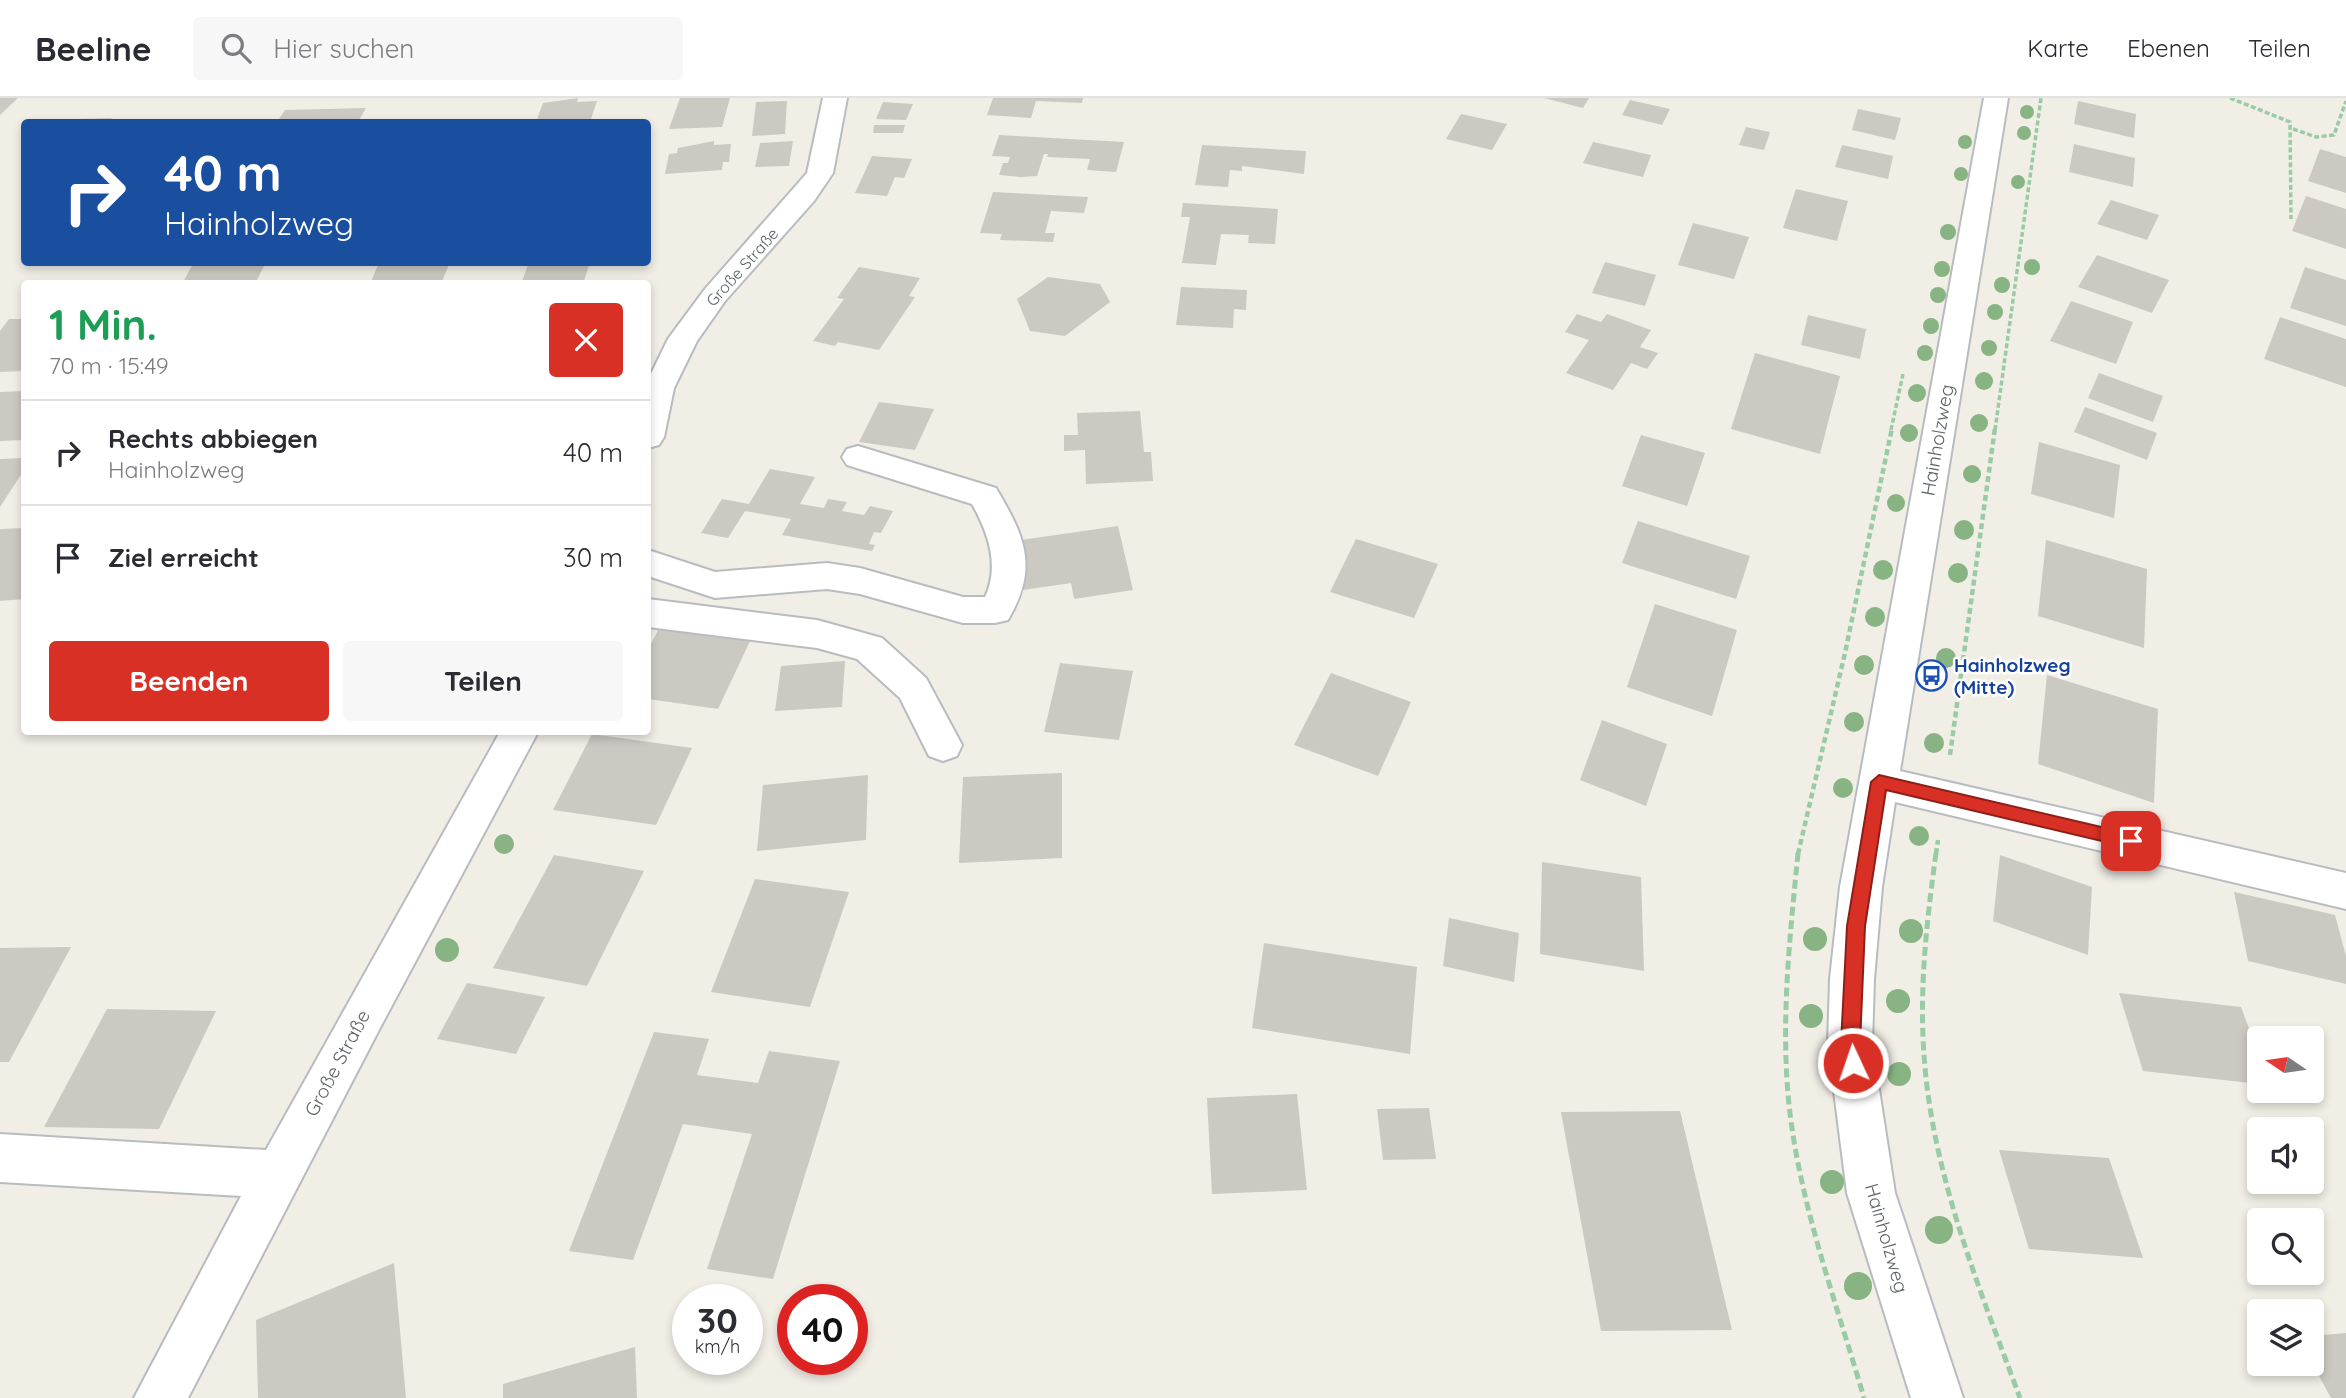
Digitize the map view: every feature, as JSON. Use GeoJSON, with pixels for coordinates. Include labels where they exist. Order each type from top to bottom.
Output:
{"type":"FeatureCollection","features":[{"type":"Feature","properties":{"kind":"street","name":"Große Straße"},"geometry":{"type":"LineString","coordinates":[[651,424],[659,388],[683,339],[715,295],[805,195],[820,173],[835,98]]}},
{"type":"Feature","properties":{"kind":"street","name":"Hainholzweg"},"geometry":{"type":"LineString","coordinates":[[1937,1398],[1871,1193],[1850,1044],[1856,926],[1996,98]]}},
{"type":"Feature","properties":{"kind":"street"},"geometry":{"type":"LineString","coordinates":[[651,564],[715,585],[827,576],[860,581],[963,611],[995,610],[1006,595],[1008,542],[984,496],[858,457]]}},
{"type":"Feature","properties":{"kind":"street"},"geometry":{"type":"LineString","coordinates":[[651,613],[817,634],[869,648],[913,688],[943,746]]}},
{"type":"Feature","properties":{"kind":"street","name":"Große Straße"},"geometry":{"type":"LineString","coordinates":[[160,1398],[278,1174],[517,735]]}},
{"type":"Feature","properties":{"kind":"street"},"geometry":{"type":"LineString","coordinates":[[1879,782],[2346,891]]}},
{"type":"Feature","properties":{"kind":"street"},"geometry":{"type":"LineString","coordinates":[[0,1158],[278,1174]]}},
{"type":"Feature","properties":{"kind":"path"},"geometry":{"type":"LineString","coordinates":[[2020,1398],[1984,1300],[1937,1146],[1924,1057],[1923,978],[1944,797],[2041,98]]}},
{"type":"Feature","properties":{"kind":"path"},"geometry":{"type":"LineString","coordinates":[[2230,98],[2290,122],[2291,219]]}},
{"type":"Feature","properties":{"kind":"path"},"geometry":{"type":"LineString","coordinates":[[2292,129],[2316,137],[2334,135],[2346,101]]}},
{"type":"Feature","properties":{"kind":"building"},"geometry":{"type":"Polygon","coordinates":[[[0,98],[18,98],[0,115],[0,98]]]}},
{"type":"Feature","properties":{"kind":"building"},"geometry":{"type":"Polygon","coordinates":[[[578,98],[577,102],[597,101],[591,119],[537,119],[543,103],[578,98]]]}},
{"type":"Feature","properties":{"kind":"building"},"geometry":{"type":"Polygon","coordinates":[[[680,98],[730,98],[722,127],[669,129],[680,98]]]}},
{"type":"Feature","properties":{"kind":"building"},"geometry":{"type":"Polygon","coordinates":[[[993,98],[1083,98],[1082,103],[1036,101],[1031,118],[987,115],[993,98]]]}},
{"type":"Feature","properties":{"kind":"building"},"geometry":{"type":"Polygon","coordinates":[[[1544,98],[1589,98],[1583,108],[1544,98]]]}},
{"type":"Feature","properties":{"kind":"building"},"geometry":{"type":"Polygon","coordinates":[[[1630,100],[1670,109],[1662,125],[1622,115],[1630,100]]]}},
{"type":"Feature","properties":{"kind":"building"},"geometry":{"type":"Polygon","coordinates":[[[787,101],[785,134],[752,136],[756,102],[787,101]]]}},
{"type":"Feature","properties":{"kind":"building"},"geometry":{"type":"Polygon","coordinates":[[[2078,101],[2136,114],[2134,138],[2074,124],[2078,101]]]}},
{"type":"Feature","properties":{"kind":"building"},"geometry":{"type":"Polygon","coordinates":[[[883,102],[913,104],[906,120],[876,119],[883,102]]]}},
{"type":"Feature","properties":{"kind":"building"},"geometry":{"type":"Polygon","coordinates":[[[366,108],[360,119],[279,119],[285,110],[366,108]]]}},
{"type":"Feature","properties":{"kind":"building"},"geometry":{"type":"Polygon","coordinates":[[[1858,109],[1901,118],[1895,140],[1852,130],[1858,109]]]}},
{"type":"Feature","properties":{"kind":"building"},"geometry":{"type":"Polygon","coordinates":[[[1461,114],[1507,124],[1492,150],[1446,139],[1461,114]]]}},
{"type":"Feature","properties":{"kind":"building"},"geometry":{"type":"Polygon","coordinates":[[[874,125],[905,125],[903,133],[873,133],[874,125]]]}},
{"type":"Feature","properties":{"kind":"building"},"geometry":{"type":"Polygon","coordinates":[[[1746,127],[1770,132],[1764,150],[1739,145],[1746,127]]]}},
{"type":"Feature","properties":{"kind":"building"},"geometry":{"type":"Polygon","coordinates":[[[999,135],[1124,142],[1116,172],[1087,170],[1090,159],[1047,157],[1048,154],[1044,154],[1037,176],[1020,177],[999,175],[1003,163],[1008,163],[1010,157],[992,156],[999,135]]]}},
{"type":"Feature","properties":{"kind":"building"},"geometry":{"type":"Polygon","coordinates":[[[714,141],[714,145],[731,144],[729,162],[723,162],[722,170],[665,174],[669,154],[677,153],[678,148],[714,141]]]}},
{"type":"Feature","properties":{"kind":"building"},"geometry":{"type":"Polygon","coordinates":[[[793,141],[789,166],[755,167],[760,143],[793,141]]]}},
{"type":"Feature","properties":{"kind":"building"},"geometry":{"type":"Polygon","coordinates":[[[1593,142],[1651,155],[1643,177],[1583,163],[1593,142]]]}},
{"type":"Feature","properties":{"kind":"building"},"geometry":{"type":"Polygon","coordinates":[[[2074,144],[2135,158],[2133,187],[2069,172],[2074,144]]]}},
{"type":"Feature","properties":{"kind":"building"},"geometry":{"type":"Polygon","coordinates":[[[1202,145],[1306,151],[1304,174],[1242,166],[1242,171],[1230,170],[1228,187],[1195,185],[1202,145]]]}},
{"type":"Feature","properties":{"kind":"building"},"geometry":{"type":"Polygon","coordinates":[[[1842,145],[1893,156],[1888,179],[1835,167],[1842,145]]]}},
{"type":"Feature","properties":{"kind":"building"},"geometry":{"type":"Polygon","coordinates":[[[2320,149],[2346,157],[2346,193],[2308,181],[2320,149]]]}},
{"type":"Feature","properties":{"kind":"building"},"geometry":{"type":"Polygon","coordinates":[[[872,156],[912,159],[904,178],[895,177],[887,196],[855,193],[872,156]]]}},
{"type":"Feature","properties":{"kind":"building"},"geometry":{"type":"Polygon","coordinates":[[[1796,189],[1848,201],[1837,241],[1783,228],[1796,189]]]}},
{"type":"Feature","properties":{"kind":"building"},"geometry":{"type":"Polygon","coordinates":[[[993,192],[1088,197],[1084,213],[1051,211],[1045,233],[1055,233],[1053,242],[1000,240],[1002,234],[980,233],[993,192]]]}},
{"type":"Feature","properties":{"kind":"building"},"geometry":{"type":"Polygon","coordinates":[[[2306,196],[2346,209],[2346,249],[2292,231],[2306,196]]]}},
{"type":"Feature","properties":{"kind":"building"},"geometry":{"type":"Polygon","coordinates":[[[2111,200],[2159,215],[2147,240],[2097,224],[2111,200]]]}},
{"type":"Feature","properties":{"kind":"building"},"geometry":{"type":"Polygon","coordinates":[[[1183,203],[1278,209],[1275,244],[1248,243],[1249,235],[1221,234],[1216,265],[1182,263],[1190,217],[1181,217],[1183,203]]]}},
{"type":"Feature","properties":{"kind":"building"},"geometry":{"type":"Polygon","coordinates":[[[1693,223],[1749,237],[1734,279],[1678,265],[1693,223]]]}},
{"type":"Feature","properties":{"kind":"building"},"geometry":{"type":"Polygon","coordinates":[[[2097,255],[2169,280],[2152,313],[2078,287],[2097,255]]]}},
{"type":"Feature","properties":{"kind":"building"},"geometry":{"type":"Polygon","coordinates":[[[1605,262],[1656,275],[1645,306],[1592,293],[1605,262]]]}},
{"type":"Feature","properties":{"kind":"building"},"geometry":{"type":"Polygon","coordinates":[[[192,266],[264,266],[257,280],[184,280],[192,266]]]}},
{"type":"Feature","properties":{"kind":"building"},"geometry":{"type":"Polygon","coordinates":[[[378,266],[448,266],[443,280],[372,280],[378,266]]]}},
{"type":"Feature","properties":{"kind":"building"},"geometry":{"type":"Polygon","coordinates":[[[528,266],[589,266],[584,280],[522,280],[528,266]]]}},
{"type":"Feature","properties":{"kind":"building"},"geometry":{"type":"Polygon","coordinates":[[[859,267],[920,278],[909,296],[915,297],[879,350],[838,342],[835,346],[813,341],[844,299],[837,298],[859,267]]]}},
{"type":"Feature","properties":{"kind":"building"},"geometry":{"type":"Polygon","coordinates":[[[2305,267],[2346,280],[2346,326],[2290,308],[2305,267]]]}},
{"type":"Feature","properties":{"kind":"building"},"geometry":{"type":"Polygon","coordinates":[[[1048,277],[1100,284],[1110,302],[1065,336],[1030,331],[1017,299],[1048,277]]]}},
{"type":"Feature","properties":{"kind":"building"},"geometry":{"type":"Polygon","coordinates":[[[1181,287],[1247,290],[1246,310],[1234,309],[1233,328],[1176,325],[1181,287]]]}},
{"type":"Feature","properties":{"kind":"building"},"geometry":{"type":"Polygon","coordinates":[[[2071,301],[2133,322],[2116,364],[2050,341],[2071,301]]]}},
{"type":"Feature","properties":{"kind":"building"},"geometry":{"type":"Polygon","coordinates":[[[1577,314],[1601,322],[1607,314],[1651,330],[1640,347],[1658,353],[1647,369],[1631,363],[1613,390],[1566,373],[1589,340],[1565,332],[1577,314]]]}},
{"type":"Feature","properties":{"kind":"building"},"geometry":{"type":"Polygon","coordinates":[[[1808,315],[1866,329],[1860,359],[1801,345],[1808,315]]]}},
{"type":"Feature","properties":{"kind":"building"},"geometry":{"type":"Polygon","coordinates":[[[2280,317],[2346,339],[2346,387],[2264,359],[2280,317]]]}},
{"type":"Feature","properties":{"kind":"building"},"geometry":{"type":"Polygon","coordinates":[[[9,319],[21,319],[21,371],[0,372],[0,331],[9,319]]]}},
{"type":"Feature","properties":{"kind":"building"},"geometry":{"type":"Polygon","coordinates":[[[1755,353],[1840,376],[1820,454],[1731,429],[1755,353]]]}},
{"type":"Feature","properties":{"kind":"building"},"geometry":{"type":"Polygon","coordinates":[[[2099,373],[2163,396],[2153,422],[2088,398],[2099,373]]]}},
{"type":"Feature","properties":{"kind":"building"},"geometry":{"type":"Polygon","coordinates":[[[21,391],[21,440],[0,441],[0,392],[21,391]]]}},
{"type":"Feature","properties":{"kind":"building"},"geometry":{"type":"Polygon","coordinates":[[[879,402],[934,409],[915,450],[859,442],[879,402]]]}},
{"type":"Feature","properties":{"kind":"building"},"geometry":{"type":"Polygon","coordinates":[[[2085,407],[2157,433],[2147,460],[2074,432],[2085,407]]]}},
{"type":"Feature","properties":{"kind":"building"},"geometry":{"type":"Polygon","coordinates":[[[1140,411],[1144,452],[1151,452],[1153,481],[1086,484],[1085,450],[1064,451],[1064,435],[1078,435],[1077,413],[1140,411]]]}},
{"type":"Feature","properties":{"kind":"building"},"geometry":{"type":"Polygon","coordinates":[[[1641,435],[1705,453],[1687,506],[1622,486],[1641,435]]]}},
{"type":"Feature","properties":{"kind":"building"},"geometry":{"type":"Polygon","coordinates":[[[2039,442],[2120,465],[2114,518],[2031,494],[2039,442]]]}},
{"type":"Feature","properties":{"kind":"building"},"geometry":{"type":"Polygon","coordinates":[[[21,458],[21,475],[0,507],[0,459],[21,458]]]}},
{"type":"Feature","properties":{"kind":"building"},"geometry":{"type":"Polygon","coordinates":[[[770,469],[815,477],[800,504],[824,508],[828,499],[847,502],[842,511],[864,515],[870,506],[893,511],[881,533],[874,532],[869,544],[875,545],[872,551],[782,535],[791,519],[745,511],[728,538],[701,533],[722,499],[749,504],[770,469]]]}},
{"type":"Feature","properties":{"kind":"building"},"geometry":{"type":"Polygon","coordinates":[[[1638,521],[1750,556],[1736,599],[1622,563],[1638,521]]]}},
{"type":"Feature","properties":{"kind":"building"},"geometry":{"type":"Polygon","coordinates":[[[1118,526],[1133,590],[1074,599],[1071,583],[1023,590],[1014,541],[1118,526]]]}},
{"type":"Feature","properties":{"kind":"building"},"geometry":{"type":"Polygon","coordinates":[[[21,528],[21,599],[0,601],[0,529],[21,528]]]}},
{"type":"Feature","properties":{"kind":"building"},"geometry":{"type":"Polygon","coordinates":[[[1356,539],[1438,564],[1414,618],[1330,592],[1356,539]]]}},
{"type":"Feature","properties":{"kind":"building"},"geometry":{"type":"Polygon","coordinates":[[[2046,540],[2147,569],[2144,648],[2038,616],[2046,540]]]}},
{"type":"Feature","properties":{"kind":"building"},"geometry":{"type":"Polygon","coordinates":[[[1655,604],[1737,630],[1712,716],[1627,687],[1655,604]]]}},
{"type":"Feature","properties":{"kind":"building"},"geometry":{"type":"Polygon","coordinates":[[[661,624],[752,637],[718,709],[651,699],[651,644],[661,624]]]}},
{"type":"Feature","properties":{"kind":"building"},"geometry":{"type":"Polygon","coordinates":[[[845,661],[842,707],[775,711],[781,666],[845,661]]]}},
{"type":"Feature","properties":{"kind":"building"},"geometry":{"type":"Polygon","coordinates":[[[1060,663],[1133,671],[1119,740],[1044,732],[1060,663]]]}},
{"type":"Feature","properties":{"kind":"building"},"geometry":{"type":"Polygon","coordinates":[[[1331,673],[1411,702],[1378,776],[1294,745],[1331,673]]]}},
{"type":"Feature","properties":{"kind":"building"},"geometry":{"type":"Polygon","coordinates":[[[2047,675],[2158,709],[2154,803],[2038,764],[2047,675]]]}},
{"type":"Feature","properties":{"kind":"building"},"geometry":{"type":"Polygon","coordinates":[[[1602,720],[1667,744],[1646,806],[1580,780],[1602,720]]]}},
{"type":"Feature","properties":{"kind":"building"},"geometry":{"type":"Polygon","coordinates":[[[591,735],[692,748],[656,825],[553,810],[591,735]]]}},
{"type":"Feature","properties":{"kind":"building"},"geometry":{"type":"Polygon","coordinates":[[[1062,773],[1062,858],[959,863],[963,777],[1062,773]]]}},
{"type":"Feature","properties":{"kind":"building"},"geometry":{"type":"Polygon","coordinates":[[[868,775],[866,840],[757,851],[763,785],[868,775]]]}},
{"type":"Feature","properties":{"kind":"building"},"geometry":{"type":"Polygon","coordinates":[[[554,855],[644,871],[587,986],[493,968],[554,855]]]}},
{"type":"Feature","properties":{"kind":"building"},"geometry":{"type":"Polygon","coordinates":[[[2000,855],[2092,887],[2088,955],[1993,921],[2000,855]]]}},
{"type":"Feature","properties":{"kind":"building"},"geometry":{"type":"Polygon","coordinates":[[[1542,862],[1641,877],[1644,971],[1540,954],[1542,862]]]}},
{"type":"Feature","properties":{"kind":"building"},"geometry":{"type":"Polygon","coordinates":[[[755,879],[849,892],[810,1007],[711,992],[755,879]]]}},
{"type":"Feature","properties":{"kind":"building"},"geometry":{"type":"Polygon","coordinates":[[[2234,892],[2335,915],[2346,956],[2346,984],[2248,961],[2234,892]]]}},
{"type":"Feature","properties":{"kind":"building"},"geometry":{"type":"Polygon","coordinates":[[[1449,918],[1519,933],[1514,982],[1443,966],[1449,918]]]}},
{"type":"Feature","properties":{"kind":"building"},"geometry":{"type":"Polygon","coordinates":[[[1264,943],[1417,967],[1410,1054],[1252,1028],[1264,943]]]}},
{"type":"Feature","properties":{"kind":"building"},"geometry":{"type":"Polygon","coordinates":[[[71,947],[9,1062],[0,1062],[0,948],[71,947]]]}},
{"type":"Feature","properties":{"kind":"building"},"geometry":{"type":"Polygon","coordinates":[[[467,983],[545,997],[516,1054],[437,1039],[467,983]]]}},
{"type":"Feature","properties":{"kind":"building"},"geometry":{"type":"Polygon","coordinates":[[[2119,993],[2241,1007],[2248,1026],[2247,1083],[2143,1071],[2119,993]]]}},
{"type":"Feature","properties":{"kind":"building"},"geometry":{"type":"Polygon","coordinates":[[[107,1009],[216,1011],[159,1129],[44,1127],[107,1009]]]}},
{"type":"Feature","properties":{"kind":"building"},"geometry":{"type":"Polygon","coordinates":[[[654,1032],[709,1039],[697,1075],[758,1083],[769,1051],[840,1061],[773,1279],[707,1269],[752,1134],[683,1124],[633,1260],[569,1251],[654,1032]]]}},
{"type":"Feature","properties":{"kind":"building"},"geometry":{"type":"Polygon","coordinates":[[[1297,1094],[1307,1190],[1212,1194],[1207,1098],[1297,1094]]]}},
{"type":"Feature","properties":{"kind":"building"},"geometry":{"type":"Polygon","coordinates":[[[1429,1108],[1436,1159],[1383,1160],[1377,1109],[1429,1108]]]}},
{"type":"Feature","properties":{"kind":"building"},"geometry":{"type":"Polygon","coordinates":[[[1680,1111],[1732,1330],[1601,1331],[1561,1112],[1680,1111]]]}},
{"type":"Feature","properties":{"kind":"building"},"geometry":{"type":"Polygon","coordinates":[[[1999,1150],[2109,1158],[2143,1258],[2029,1249],[1999,1150]]]}},
{"type":"Feature","properties":{"kind":"building"},"geometry":{"type":"Polygon","coordinates":[[[394,1263],[406,1398],[258,1398],[256,1320],[394,1263]]]}},
{"type":"Feature","properties":{"kind":"building"},"geometry":{"type":"Polygon","coordinates":[[[2346,1333],[2346,1398],[2331,1398],[2319,1376],[2324,1376],[2324,1335],[2346,1333]]]}},
{"type":"Feature","properties":{"kind":"building"},"geometry":{"type":"Polygon","coordinates":[[[635,1347],[637,1398],[503,1398],[503,1384],[635,1347]]]}},
{"type":"Feature","properties":{"kind":"place","name":"Hainholzweg (Mitte)"},"geometry":{"type":"Point","coordinates":[1931,676]}},
{"type":"Feature","properties":{"kind":"route"},"geometry":{"type":"LineString","coordinates":[[1853,1063],[1850,1044],[1856,926],[1879,782],[2131,841]]}}]}
